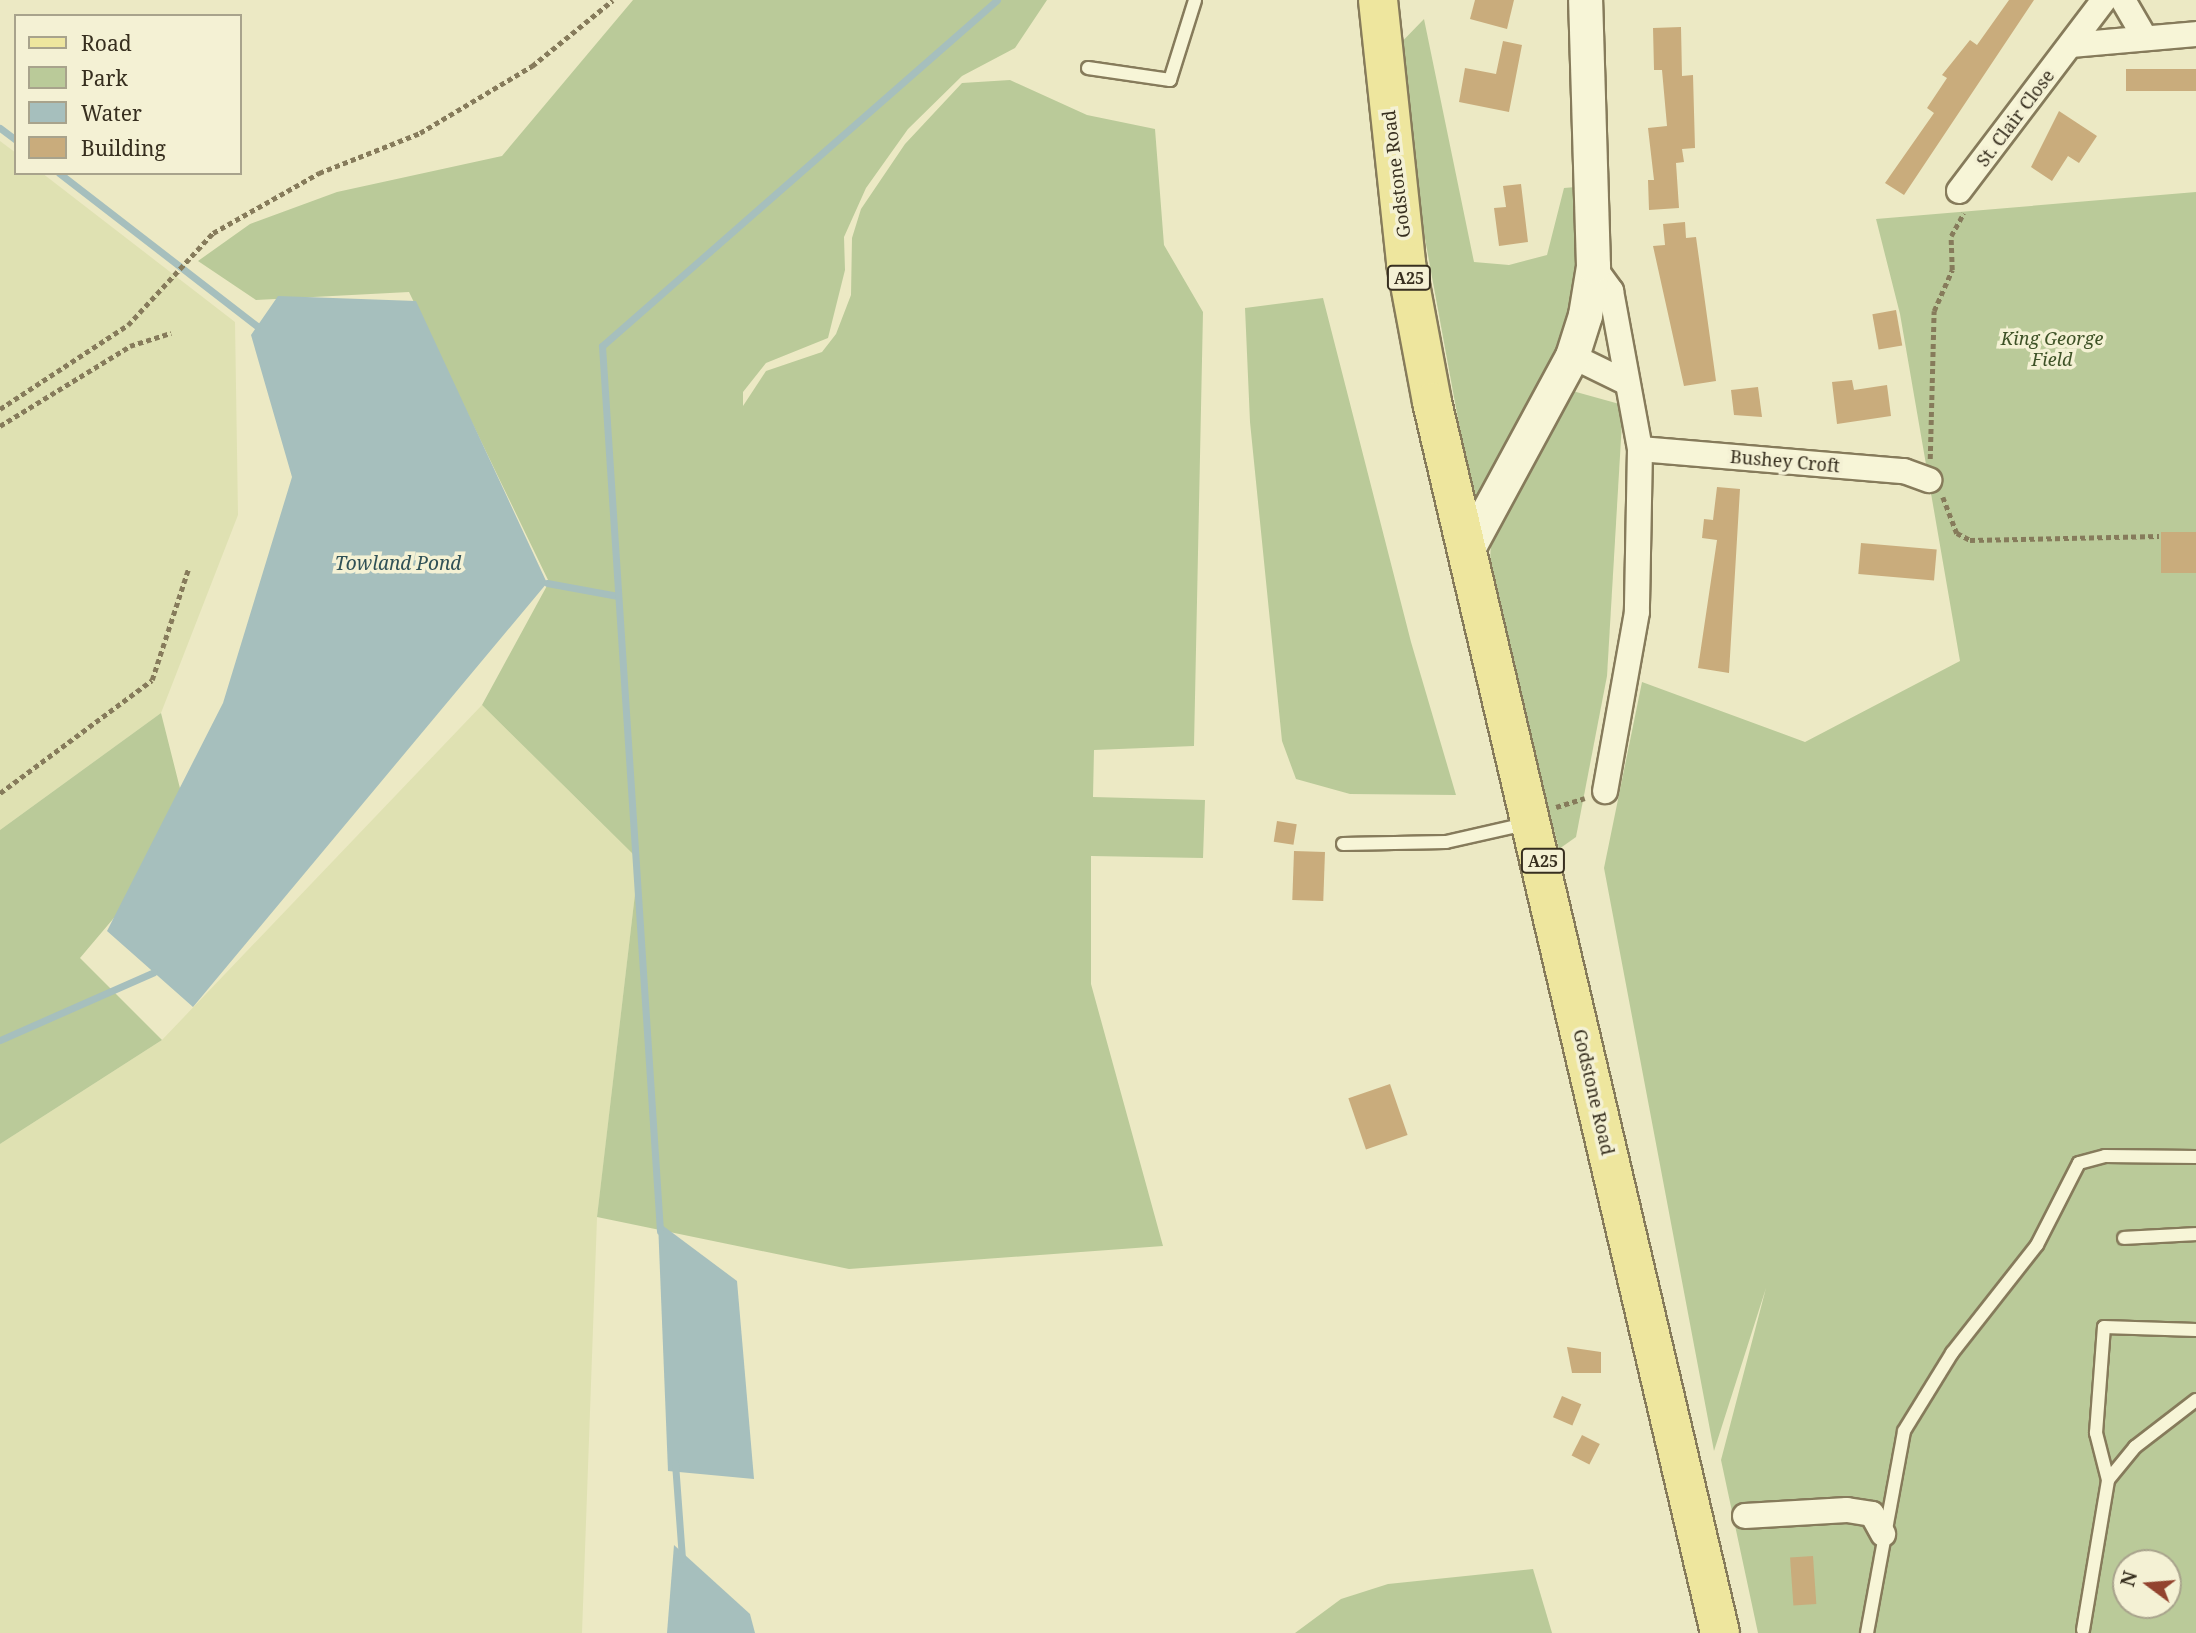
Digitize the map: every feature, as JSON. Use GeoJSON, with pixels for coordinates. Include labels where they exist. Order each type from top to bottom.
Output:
{"type":"FeatureCollection","features":[{"type":"Feature","properties":{"kind":"main road","name":"Godstone Road"},"geometry":{"type":"LineString","coordinates":[[1378,0],[1406,264],[1465,552],[1543,815],[1720,1633]]}},
{"type":"Feature","properties":{"kind":"street"},"geometry":{"type":"LineString","coordinates":[[1465,552],[1572,356],[1593,266],[1585,0]]}},
{"type":"Feature","properties":{"kind":"street","name":"St. Clair Close"},"geometry":{"type":"LineString","coordinates":[[1959,191],[2104,0]]}},
{"type":"Feature","properties":{"kind":"street"},"geometry":{"type":"LineString","coordinates":[[2123,0],[2145,38]]}},
{"type":"Feature","properties":{"kind":"street"},"geometry":{"type":"LineString","coordinates":[[2071,45],[2196,34]]}},
{"type":"Feature","properties":{"kind":"street"},"geometry":{"type":"LineString","coordinates":[[1593,266],[1611,291],[1640,449],[1637,612],[1605,791]]}},
{"type":"Feature","properties":{"kind":"street"},"geometry":{"type":"LineString","coordinates":[[1572,356],[1627,383]]}},
{"type":"Feature","properties":{"kind":"street","name":"Bushey Croft"},"geometry":{"type":"LineString","coordinates":[[1640,449],[1904,471],[1929,480]]}},
{"type":"Feature","properties":{"kind":"street"},"geometry":{"type":"LineString","coordinates":[[1745,1516],[1847,1510],[1872,1514],[1883,1534]]}},
{"type":"Feature","properties":{"kind":"lane"},"geometry":{"type":"LineString","coordinates":[[1088,68],[1170,79],[1195,0]]}},
{"type":"Feature","properties":{"kind":"lane"},"geometry":{"type":"LineString","coordinates":[[1343,844],[1446,842],[1543,815]]}},
{"type":"Feature","properties":{"kind":"lane"},"geometry":{"type":"LineString","coordinates":[[1867,1633],[1883,1534],[1905,1431],[1952,1353],[2037,1245],[2079,1163],[2105,1156],[2196,1157]]}},
{"type":"Feature","properties":{"kind":"lane"},"geometry":{"type":"LineString","coordinates":[[2124,1238],[2196,1234]]}},
{"type":"Feature","properties":{"kind":"lane"},"geometry":{"type":"LineString","coordinates":[[2083,1630],[2108,1480],[2096,1433],[2104,1327],[2196,1331]]}},
{"type":"Feature","properties":{"kind":"lane"},"geometry":{"type":"LineString","coordinates":[[2108,1480],[2135,1447],[2196,1400]]}},
{"type":"Feature","properties":{"kind":"path"},"geometry":{"type":"LineString","coordinates":[[0,409],[114,337],[213,233],[319,173],[420,133],[532,66],[613,0]]}},
{"type":"Feature","properties":{"kind":"path"},"geometry":{"type":"LineString","coordinates":[[1959,191],[1964,213],[1951,236],[1952,270],[1934,311],[1929,480],[1939,487],[1956,533],[1970,540],[2159,536]]}},
{"type":"Feature","properties":{"kind":"path"},"geometry":{"type":"LineString","coordinates":[[0,426],[130,346],[171,334]]}},
{"type":"Feature","properties":{"kind":"path"},"geometry":{"type":"LineString","coordinates":[[0,793],[152,680],[188,569]]}},
{"type":"Feature","properties":{"kind":"path"},"geometry":{"type":"LineString","coordinates":[[1543,815],[1605,791]]}},
{"type":"Feature","properties":{"kind":"green space"},"geometry":{"type":"Polygon","coordinates":[[[633,0],[1047,0],[1015,48],[962,76],[908,129],[866,188],[844,237],[845,270],[828,338],[766,363],[743,392],[743,406],[766,371],[822,352],[836,334],[851,295],[852,238],[861,209],[905,144],[962,83],[1010,80],[1087,115],[1155,129],[1164,245],[1203,312],[1194,746],[1094,750],[1093,797],[1205,800],[1203,858],[1091,856],[1091,984],[1163,1246],[849,1269],[597,1217],[639,860],[482,705],[549,582],[409,292],[256,300],[198,261],[250,224],[337,192],[502,156],[633,0]]]}},
{"type":"Feature","properties":{"kind":"green space"},"geometry":{"type":"Polygon","coordinates":[[[1424,19],[1474,262],[1509,265],[1547,255],[1564,188],[1576,187],[1578,279],[1569,322],[1549,372],[1473,501],[1391,53],[1424,19]]]}},
{"type":"Feature","properties":{"kind":"green space"},"geometry":{"type":"Polygon","coordinates":[[[0,141],[14,152],[14,175],[45,175],[235,322],[238,515],[161,713],[0,830],[0,141]]]}},
{"type":"Feature","properties":{"kind":"green space","name":"King George Field"},"geometry":{"type":"Polygon","coordinates":[[[2196,192],[2196,1633],[1758,1633],[1721,1460],[1766,1288],[1714,1451],[1604,868],[1642,682],[1805,742],[1960,661],[1900,314],[1876,219],[2196,192]]]}},
{"type":"Feature","properties":{"kind":"green space"},"geometry":{"type":"Polygon","coordinates":[[[1323,298],[1411,642],[1456,795],[1350,794],[1296,779],[1282,741],[1250,422],[1245,308],[1323,298]]]}},
{"type":"Feature","properties":{"kind":"green space"},"geometry":{"type":"Polygon","coordinates":[[[1569,390],[1623,405],[1607,676],[1576,837],[1559,849],[1489,585],[1491,540],[1569,390]]]}},
{"type":"Feature","properties":{"kind":"green space"},"geometry":{"type":"Polygon","coordinates":[[[482,705],[639,860],[597,1218],[582,1633],[0,1633],[0,1144],[162,1040],[482,705]]]}},
{"type":"Feature","properties":{"kind":"green space"},"geometry":{"type":"Polygon","coordinates":[[[161,713],[190,828],[80,958],[162,1040],[0,1144],[0,830],[161,713]]]}},
{"type":"Feature","properties":{"kind":"green space"},"geometry":{"type":"Polygon","coordinates":[[[1533,1569],[1552,1633],[1295,1633],[1341,1599],[1388,1584],[1533,1569]]]}},
{"type":"Feature","properties":{"kind":"water","name":"Towland Pond"},"geometry":{"type":"Polygon","coordinates":[[[278,296],[416,301],[547,583],[193,1007],[107,931],[223,703],[292,477],[251,335],[278,296]]]}},
{"type":"Feature","properties":{"kind":"water"},"geometry":{"type":"Polygon","coordinates":[[[658,1222],[737,1281],[754,1479],[668,1471],[658,1222]]]}},
{"type":"Feature","properties":{"kind":"water"},"geometry":{"type":"Polygon","coordinates":[[[674,1545],[750,1614],[755,1633],[667,1633],[674,1545]]]}},
{"type":"Feature","properties":{"kind":"building"},"geometry":{"type":"Polygon","coordinates":[[[1475,0],[1514,0],[1507,29],[1470,19],[1475,0]]]}},
{"type":"Feature","properties":{"kind":"building"},"geometry":{"type":"Polygon","coordinates":[[[2009,0],[2034,0],[1904,195],[1885,183],[1934,113],[1927,108],[1947,78],[1942,75],[1970,40],[1977,45],[2009,0]]]}},
{"type":"Feature","properties":{"kind":"building"},"geometry":{"type":"Polygon","coordinates":[[[1681,27],[1682,76],[1693,75],[1695,148],[1682,149],[1684,162],[1676,163],[1679,208],[1649,210],[1648,180],[1654,180],[1648,128],[1667,126],[1662,70],[1654,70],[1653,28],[1681,27]]]}},
{"type":"Feature","properties":{"kind":"building"},"geometry":{"type":"Polygon","coordinates":[[[1503,41],[1522,45],[1509,112],[1459,102],[1465,68],[1496,74],[1503,41]]]}},
{"type":"Feature","properties":{"kind":"building"},"geometry":{"type":"Polygon","coordinates":[[[2126,69],[2196,69],[2196,91],[2126,91],[2126,69]]]}},
{"type":"Feature","properties":{"kind":"building"},"geometry":{"type":"Polygon","coordinates":[[[2059,111],[2097,136],[2079,163],[2068,156],[2052,181],[2031,167],[2059,111]]]}},
{"type":"Feature","properties":{"kind":"building"},"geometry":{"type":"Polygon","coordinates":[[[1521,184],[1528,242],[1499,246],[1494,208],[1506,207],[1503,186],[1521,184]]]}},
{"type":"Feature","properties":{"kind":"building"},"geometry":{"type":"Polygon","coordinates":[[[1685,222],[1686,238],[1696,237],[1716,381],[1684,386],[1653,246],[1665,245],[1663,224],[1685,222]]]}},
{"type":"Feature","properties":{"kind":"building"},"geometry":{"type":"Polygon","coordinates":[[[1896,310],[1902,345],[1879,350],[1872,314],[1896,310]]]}},
{"type":"Feature","properties":{"kind":"building"},"geometry":{"type":"Polygon","coordinates":[[[1852,380],[1854,390],[1887,385],[1891,416],[1837,424],[1832,382],[1852,380]]]}},
{"type":"Feature","properties":{"kind":"building"},"geometry":{"type":"Polygon","coordinates":[[[1758,387],[1762,417],[1734,415],[1731,390],[1758,387]]]}},
{"type":"Feature","properties":{"kind":"building"},"geometry":{"type":"Polygon","coordinates":[[[1717,487],[1740,489],[1729,673],[1698,668],[1717,540],[1702,538],[1704,519],[1713,520],[1717,487]]]}},
{"type":"Feature","properties":{"kind":"building"},"geometry":{"type":"Polygon","coordinates":[[[2161,532],[2196,532],[2196,573],[2161,573],[2161,532]]]}},
{"type":"Feature","properties":{"kind":"building"},"geometry":{"type":"Polygon","coordinates":[[[1861,543],[1937,550],[1934,581],[1858,574],[1861,543]]]}},
{"type":"Feature","properties":{"kind":"building"},"geometry":{"type":"Polygon","coordinates":[[[1277,821],[1297,824],[1293,845],[1274,842],[1277,821]]]}},
{"type":"Feature","properties":{"kind":"building"},"geometry":{"type":"Polygon","coordinates":[[[1294,851],[1325,852],[1323,901],[1292,900],[1294,851]]]}},
{"type":"Feature","properties":{"kind":"building"},"geometry":{"type":"Polygon","coordinates":[[[1390,1084],[1408,1135],[1366,1149],[1348,1098],[1390,1084]]]}},
{"type":"Feature","properties":{"kind":"building"},"geometry":{"type":"Polygon","coordinates":[[[1567,1347],[1601,1352],[1601,1373],[1572,1373],[1567,1347]]]}},
{"type":"Feature","properties":{"kind":"building"},"geometry":{"type":"Polygon","coordinates":[[[1562,1396],[1581,1404],[1572,1425],[1553,1417],[1562,1396]]]}},
{"type":"Feature","properties":{"kind":"building"},"geometry":{"type":"Polygon","coordinates":[[[1582,1435],[1600,1444],[1589,1465],[1572,1455],[1582,1435]]]}},
{"type":"Feature","properties":{"kind":"building"},"geometry":{"type":"Polygon","coordinates":[[[1813,1556],[1816,1604],[1793,1605],[1790,1558],[1813,1556]]]}},
{"type":"Feature","properties":{"kind":"waterway"},"geometry":{"type":"LineString","coordinates":[[660,1231],[602,346],[997,0]]}},
{"type":"Feature","properties":{"kind":"waterway"},"geometry":{"type":"LineString","coordinates":[[0,128],[14,138]]}},
{"type":"Feature","properties":{"kind":"waterway"},"geometry":{"type":"LineString","coordinates":[[62,175],[257,326]]}},
{"type":"Feature","properties":{"kind":"waterway"},"geometry":{"type":"LineString","coordinates":[[547,583],[618,596]]}},
{"type":"Feature","properties":{"kind":"waterway"},"geometry":{"type":"LineString","coordinates":[[0,1040],[154,972]]}},
{"type":"Feature","properties":{"kind":"waterway"},"geometry":{"type":"LineString","coordinates":[[675,1463],[682,1559]]}}]}
